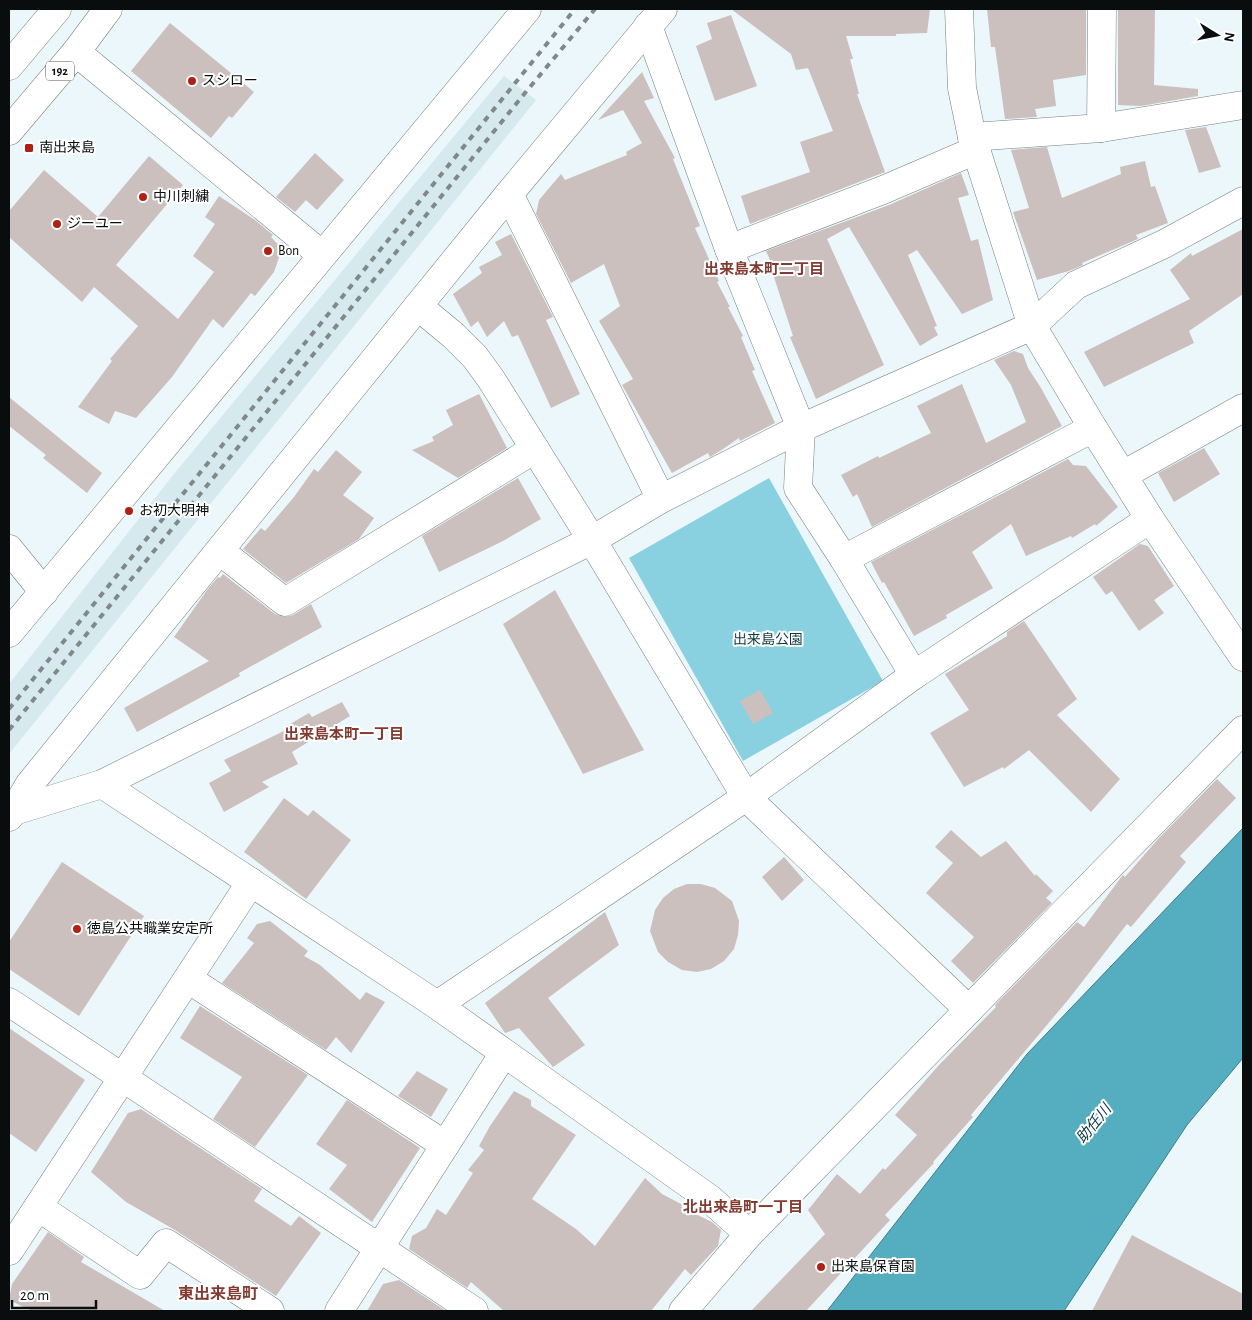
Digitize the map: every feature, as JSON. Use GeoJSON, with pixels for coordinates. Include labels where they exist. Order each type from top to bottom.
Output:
{"type":"FeatureCollection","features":[{"type":"Feature","properties":{"kind":"main road"},"geometry":{"type":"LineString","coordinates":[[9,66],[57,9]]}},
{"type":"Feature","properties":{"kind":"main road","name":"192"},"geometry":{"type":"LineString","coordinates":[[9,131],[76,52],[108,9]]}},
{"type":"Feature","properties":{"kind":"main road"},"geometry":{"type":"LineString","coordinates":[[9,633],[527,9]]}},
{"type":"Feature","properties":{"kind":"main road"},"geometry":{"type":"LineString","coordinates":[[959,9],[962,88],[974,144],[1032,326],[1150,519],[1243,657]]}},
{"type":"Feature","properties":{"kind":"main road"},"geometry":{"type":"LineString","coordinates":[[1101,128],[1102,9]]}},
{"type":"Feature","properties":{"kind":"main road"},"geometry":{"type":"LineString","coordinates":[[12,814],[29,786],[509,194],[656,17]]}},
{"type":"Feature","properties":{"kind":"main road"},"geometry":{"type":"LineString","coordinates":[[656,17],[729,249],[801,428],[798,488],[844,558],[914,675]]}},
{"type":"Feature","properties":{"kind":"main road"},"geometry":{"type":"LineString","coordinates":[[76,52],[322,255]]}},
{"type":"Feature","properties":{"kind":"main road"},"geometry":{"type":"LineString","coordinates":[[729,249],[887,189],[974,144],[1101,128],[1243,105]]}},
{"type":"Feature","properties":{"kind":"main road"},"geometry":{"type":"LineString","coordinates":[[509,194],[662,499]]}},
{"type":"Feature","properties":{"kind":"main road"},"geometry":{"type":"LineString","coordinates":[[12,814],[102,784],[592,540],[662,499],[801,428],[1032,326],[1076,285],[1164,244],[1243,201]]}},
{"type":"Feature","properties":{"kind":"main road"},"geometry":{"type":"LineString","coordinates":[[418,306],[476,357],[491,379],[592,540],[746,796],[970,1010]]}},
{"type":"Feature","properties":{"kind":"main road"},"geometry":{"type":"LineString","coordinates":[[1123,474],[1243,408]]}},
{"type":"Feature","properties":{"kind":"main road"},"geometry":{"type":"LineString","coordinates":[[844,558],[1093,428]]}},
{"type":"Feature","properties":{"kind":"main road"},"geometry":{"type":"LineString","coordinates":[[220,551],[286,602],[535,449]]}},
{"type":"Feature","properties":{"kind":"main road"},"geometry":{"type":"LineString","coordinates":[[437,1005],[746,796],[914,675],[1150,519]]}},
{"type":"Feature","properties":{"kind":"main road"},"geometry":{"type":"LineString","coordinates":[[9,549],[44,592]]}},
{"type":"Feature","properties":{"kind":"main road"},"geometry":{"type":"LineString","coordinates":[[683,1311],[749,1234],[1243,730]]}},
{"type":"Feature","properties":{"kind":"main road"},"geometry":{"type":"LineString","coordinates":[[102,784],[437,1005],[710,1200],[749,1234]]}},
{"type":"Feature","properties":{"kind":"main road"},"geometry":{"type":"LineString","coordinates":[[9,1251],[251,882]]}},
{"type":"Feature","properties":{"kind":"main road"},"geometry":{"type":"LineString","coordinates":[[188,979],[445,1145]]}},
{"type":"Feature","properties":{"kind":"main road"},"geometry":{"type":"LineString","coordinates":[[9,1002],[474,1311]]}},
{"type":"Feature","properties":{"kind":"main road"},"geometry":{"type":"LineString","coordinates":[[340,1311],[504,1052]]}},
{"type":"Feature","properties":{"kind":"main road"},"geometry":{"type":"LineString","coordinates":[[38,1207],[140,1275],[166,1243],[270,1311]]}},
{"type":"Feature","properties":{"kind":"shaded area"},"geometry":{"type":"Polygon","coordinates":[[[504,76],[536,100],[9,754],[9,684],[174,474],[504,76]]]}},
{"type":"Feature","properties":{"kind":"green space","name":"出来島公園"},"geometry":{"type":"Polygon","coordinates":[[[769,478],[883,681],[743,761],[629,558],[769,478]]]}},
{"type":"Feature","properties":{"kind":"water","name":"助任川"},"geometry":{"type":"Polygon","coordinates":[[[1243,828],[1243,1058],[1187,1125],[1064,1311],[827,1311],[1027,1054],[1243,828]]]}},
{"type":"Feature","properties":{"kind":"building"},"geometry":{"type":"Polygon","coordinates":[[[731,9],[930,9],[927,33],[896,34],[896,36],[846,36],[853,59],[850,59],[859,94],[857,94],[885,172],[750,224],[741,196],[810,172],[800,142],[833,131],[808,68],[796,70],[791,54],[731,9]]]}},
{"type":"Feature","properties":{"kind":"building"},"geometry":{"type":"Polygon","coordinates":[[[987,9],[1086,9],[1086,75],[1053,80],[1056,106],[1035,109],[1037,117],[1005,119],[995,47],[991,47],[987,9]]]}},
{"type":"Feature","properties":{"kind":"building"},"geometry":{"type":"Polygon","coordinates":[[[1118,9],[1155,9],[1154,85],[1198,89],[1198,96],[1141,106],[1118,105],[1118,9]]]}},
{"type":"Feature","properties":{"kind":"building"},"geometry":{"type":"Polygon","coordinates":[[[731,15],[757,86],[715,101],[696,46],[712,39],[707,23],[731,15]]]}},
{"type":"Feature","properties":{"kind":"building","name":"スシロー"},"geometry":{"type":"Polygon","coordinates":[[[170,23],[254,92],[232,118],[229,116],[211,138],[131,71],[170,23]]]}},
{"type":"Feature","properties":{"kind":"building"},"geometry":{"type":"Polygon","coordinates":[[[642,72],[654,98],[644,101],[675,158],[673,159],[700,226],[695,228],[719,281],[717,282],[730,307],[728,307],[743,336],[741,337],[755,370],[752,371],[775,423],[740,441],[739,438],[710,457],[708,453],[672,473],[622,385],[633,379],[599,321],[620,306],[604,264],[571,283],[536,214],[539,200],[561,174],[565,180],[627,155],[626,152],[642,143],[623,110],[598,120],[642,72]]]}},
{"type":"Feature","properties":{"kind":"building"},"geometry":{"type":"Polygon","coordinates":[[[1206,127],[1221,167],[1199,173],[1185,130],[1206,127]]]}},
{"type":"Feature","properties":{"kind":"building"},"geometry":{"type":"Polygon","coordinates":[[[1047,147],[1062,198],[1121,174],[1120,167],[1145,161],[1151,187],[1155,186],[1168,223],[1136,235],[1138,239],[1082,263],[1083,265],[1037,280],[1013,212],[1029,208],[1011,150],[1047,147]]]}},
{"type":"Feature","properties":{"kind":"building"},"geometry":{"type":"Polygon","coordinates":[[[315,153],[344,180],[317,210],[306,200],[295,212],[276,197],[315,153]]]}},
{"type":"Feature","properties":{"kind":"building"},"geometry":{"type":"Polygon","coordinates":[[[149,156],[183,185],[116,265],[178,319],[214,272],[193,256],[215,224],[205,217],[219,196],[255,220],[273,235],[271,237],[282,249],[274,272],[255,296],[251,293],[223,328],[213,319],[172,377],[136,418],[115,411],[109,424],[78,407],[112,361],[110,359],[138,326],[94,287],[82,302],[9,237],[9,211],[44,170],[98,217],[149,156]]]}},
{"type":"Feature","properties":{"kind":"building"},"geometry":{"type":"Polygon","coordinates":[[[961,173],[969,195],[958,198],[971,241],[978,239],[993,300],[962,314],[917,250],[908,255],[937,326],[934,327],[938,335],[920,346],[849,227],[827,239],[884,365],[816,399],[790,337],[793,336],[773,274],[776,273],[766,251],[889,205],[961,173]]]}},
{"type":"Feature","properties":{"kind":"building"},"geometry":{"type":"Polygon","coordinates":[[[1243,229],[1243,294],[1189,331],[1194,343],[1104,387],[1084,352],[1190,299],[1170,270],[1191,253],[1192,256],[1243,229]]]}},
{"type":"Feature","properties":{"kind":"building"},"geometry":{"type":"Polygon","coordinates":[[[511,234],[553,317],[546,320],[580,394],[551,408],[518,335],[512,337],[504,321],[487,337],[478,321],[471,327],[453,294],[482,273],[479,267],[502,255],[495,242],[511,234]]]}},
{"type":"Feature","properties":{"kind":"building"},"geometry":{"type":"Polygon","coordinates":[[[1014,351],[1023,354],[1028,368],[1062,426],[872,527],[857,494],[853,497],[841,475],[878,456],[879,458],[931,433],[917,406],[962,384],[986,443],[1026,422],[1011,385],[994,360],[1014,351]]]}},
{"type":"Feature","properties":{"kind":"building"},"geometry":{"type":"Polygon","coordinates":[[[479,394],[507,448],[458,478],[412,450],[434,441],[432,437],[453,425],[446,410],[479,394]]]}},
{"type":"Feature","properties":{"kind":"building"},"geometry":{"type":"Polygon","coordinates":[[[9,397],[102,473],[87,493],[43,458],[46,455],[9,426],[9,397]]]}},
{"type":"Feature","properties":{"kind":"building"},"geometry":{"type":"Polygon","coordinates":[[[1204,448],[1220,474],[1174,502],[1158,473],[1204,448]]]}},
{"type":"Feature","properties":{"kind":"building"},"geometry":{"type":"Polygon","coordinates":[[[336,450],[362,472],[343,495],[374,518],[359,539],[286,583],[243,549],[261,528],[265,531],[294,497],[314,469],[318,472],[336,450]]]}},
{"type":"Feature","properties":{"kind":"building"},"geometry":{"type":"Polygon","coordinates":[[[1068,459],[1073,465],[1086,466],[1118,507],[1096,526],[1095,524],[1072,538],[1071,536],[1026,556],[1011,524],[972,552],[993,588],[946,615],[947,618],[914,636],[871,562],[1068,459]]]}},
{"type":"Feature","properties":{"kind":"building"},"geometry":{"type":"Polygon","coordinates":[[[518,478],[541,519],[503,541],[439,572],[422,536],[518,478]]]}},
{"type":"Feature","properties":{"kind":"building"},"geometry":{"type":"Polygon","coordinates":[[[1140,544],[1148,546],[1174,586],[1154,600],[1164,613],[1139,631],[1112,591],[1106,595],[1093,577],[1140,544]]]}},
{"type":"Feature","properties":{"kind":"building"},"geometry":{"type":"Polygon","coordinates":[[[223,574],[275,614],[284,617],[293,615],[311,604],[322,627],[239,673],[240,676],[137,732],[124,708],[209,661],[174,637],[207,590],[223,574]]]}},
{"type":"Feature","properties":{"kind":"building"},"geometry":{"type":"Polygon","coordinates":[[[555,590],[644,750],[583,774],[503,624],[555,590]]]}},
{"type":"Feature","properties":{"kind":"building"},"geometry":{"type":"Polygon","coordinates":[[[1024,621],[1077,699],[1057,715],[1120,779],[1091,812],[1029,750],[1004,769],[1003,767],[964,787],[930,733],[969,710],[945,674],[1007,636],[1007,632],[1024,621]]]}},
{"type":"Feature","properties":{"kind":"building"},"geometry":{"type":"Polygon","coordinates":[[[760,690],[773,713],[753,724],[740,701],[760,690]]]}},
{"type":"Feature","properties":{"kind":"building"},"geometry":{"type":"Polygon","coordinates":[[[342,702],[350,716],[292,752],[298,764],[262,782],[269,787],[224,812],[209,783],[231,771],[224,760],[286,730],[285,727],[309,713],[312,717],[342,702]]]}},
{"type":"Feature","properties":{"kind":"building"},"geometry":{"type":"Polygon","coordinates":[[[1217,779],[1236,798],[1180,856],[1186,862],[1131,927],[1127,924],[1068,1000],[971,1115],[973,1117],[934,1163],[885,1215],[890,1220],[806,1311],[751,1311],[825,1234],[808,1210],[837,1174],[860,1194],[883,1168],[885,1170],[917,1135],[895,1115],[939,1065],[996,1007],[995,1005],[1077,922],[1084,927],[1122,876],[1125,877],[1158,839],[1217,779]]]}},
{"type":"Feature","properties":{"kind":"building"},"geometry":{"type":"Polygon","coordinates":[[[284,798],[308,816],[313,810],[351,840],[306,899],[244,852],[284,798]]]}},
{"type":"Feature","properties":{"kind":"building"},"geometry":{"type":"Polygon","coordinates":[[[951,830],[981,857],[1006,841],[1035,876],[1036,874],[1053,891],[1046,898],[1052,903],[973,983],[951,961],[974,937],[926,893],[953,863],[935,847],[951,830]]]}},
{"type":"Feature","properties":{"kind":"building"},"geometry":{"type":"Polygon","coordinates":[[[784,857],[804,880],[782,901],[762,877],[784,857]]]}},
{"type":"Feature","properties":{"kind":"building","name":"徳島公共職業安定所"},"geometry":{"type":"Polygon","coordinates":[[[62,862],[144,916],[79,1016],[9,969],[9,942],[62,862]]]}},
{"type":"Feature","properties":{"kind":"building"},"geometry":{"type":"Polygon","coordinates":[[[687,884],[701,884],[715,888],[732,901],[739,921],[734,949],[724,961],[711,969],[697,972],[682,970],[668,962],[658,952],[650,931],[655,910],[663,898],[674,889],[687,884]]]}},
{"type":"Feature","properties":{"kind":"building"},"geometry":{"type":"Polygon","coordinates":[[[605,912],[619,945],[548,998],[585,1045],[553,1067],[519,1028],[505,1033],[485,1003],[605,912]]]}},
{"type":"Feature","properties":{"kind":"building"},"geometry":{"type":"Polygon","coordinates":[[[270,921],[308,951],[304,956],[320,965],[360,1000],[366,992],[385,1002],[351,1053],[336,1037],[326,1050],[222,983],[254,943],[247,938],[257,924],[270,921]]]}},
{"type":"Feature","properties":{"kind":"building"},"geometry":{"type":"Polygon","coordinates":[[[200,1006],[308,1075],[255,1147],[213,1119],[242,1077],[180,1038],[200,1006]]]}},
{"type":"Feature","properties":{"kind":"building"},"geometry":{"type":"Polygon","coordinates":[[[9,1028],[85,1080],[36,1152],[9,1133],[9,1028]]]}},
{"type":"Feature","properties":{"kind":"building"},"geometry":{"type":"Polygon","coordinates":[[[417,1071],[448,1089],[431,1117],[398,1096],[417,1071]]]}},
{"type":"Feature","properties":{"kind":"building"},"geometry":{"type":"Polygon","coordinates":[[[514,1091],[531,1100],[531,1106],[576,1135],[532,1199],[576,1229],[595,1246],[645,1178],[662,1194],[683,1205],[681,1207],[712,1222],[721,1230],[718,1246],[691,1275],[685,1269],[651,1311],[504,1311],[471,1282],[467,1288],[409,1249],[412,1236],[426,1228],[437,1209],[446,1215],[473,1173],[468,1170],[484,1150],[479,1146],[514,1091]]]}},
{"type":"Feature","properties":{"kind":"building"},"geometry":{"type":"Polygon","coordinates":[[[347,1100],[420,1148],[372,1222],[329,1189],[347,1165],[316,1144],[347,1100]]]}},
{"type":"Feature","properties":{"kind":"building"},"geometry":{"type":"Polygon","coordinates":[[[141,1109],[262,1189],[254,1201],[291,1226],[299,1216],[321,1233],[276,1296],[175,1230],[126,1202],[91,1172],[128,1113],[141,1109]]]}},
{"type":"Feature","properties":{"kind":"building"},"geometry":{"type":"Polygon","coordinates":[[[48,1232],[84,1257],[81,1262],[165,1311],[32,1311],[9,1300],[12,1284],[48,1232]]]}},
{"type":"Feature","properties":{"kind":"building"},"geometry":{"type":"Polygon","coordinates":[[[1132,1235],[1243,1294],[1243,1311],[1092,1311],[1132,1235]]]}},
{"type":"Feature","properties":{"kind":"building"},"geometry":{"type":"Polygon","coordinates":[[[399,1280],[446,1311],[367,1311],[383,1284],[399,1280]]]}},
{"type":"Feature","properties":{"kind":"railway"},"geometry":{"type":"LineString","coordinates":[[9,709],[575,9]]}},
{"type":"Feature","properties":{"kind":"railway"},"geometry":{"type":"LineString","coordinates":[[9,730],[595,9]]}},
{"type":"Feature","properties":{"kind":"place","name":"スシロー"},"geometry":{"type":"Point","coordinates":[192,81]}},
{"type":"Feature","properties":{"kind":"place","name":"南出来島"},"geometry":{"type":"Point","coordinates":[29,148]}},
{"type":"Feature","properties":{"kind":"place","name":"中川刺繍"},"geometry":{"type":"Point","coordinates":[143,197]}},
{"type":"Feature","properties":{"kind":"place","name":"ジーユー"},"geometry":{"type":"Point","coordinates":[57,224]}},
{"type":"Feature","properties":{"kind":"place","name":"Bon"},"geometry":{"type":"Point","coordinates":[268,251]}},
{"type":"Feature","properties":{"kind":"place","name":"お初大明神"},"geometry":{"type":"Point","coordinates":[129,511]}},
{"type":"Feature","properties":{"kind":"place","name":"徳島公共職業安定所"},"geometry":{"type":"Point","coordinates":[77,929]}},
{"type":"Feature","properties":{"kind":"place","name":"出来島保育園"},"geometry":{"type":"Point","coordinates":[821,1267]}},
{"type":"Feature","properties":{"kind":"district","name":"出来島本町二丁目"},"geometry":{"type":"Point","coordinates":[764,269]}},
{"type":"Feature","properties":{"kind":"district","name":"出来島本町一丁目"},"geometry":{"type":"Point","coordinates":[344,734]}},
{"type":"Feature","properties":{"kind":"district","name":"北出来島町一丁目"},"geometry":{"type":"Point","coordinates":[743,1207]}},
{"type":"Feature","properties":{"kind":"district","name":"東出来島町"},"geometry":{"type":"Point","coordinates":[218,1294]}}]}
